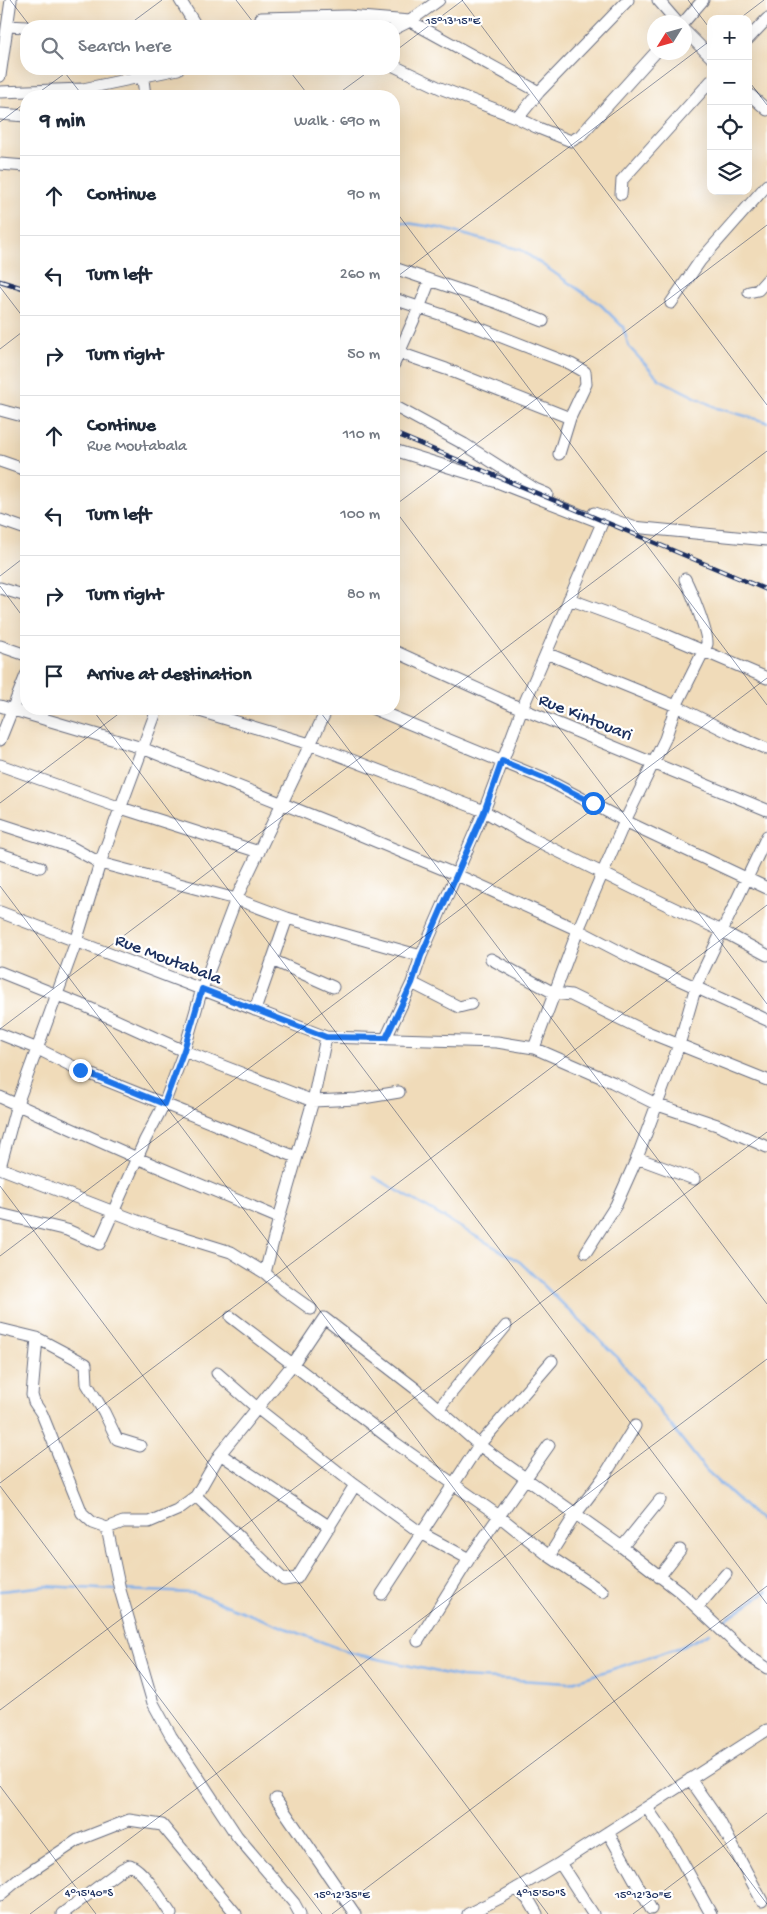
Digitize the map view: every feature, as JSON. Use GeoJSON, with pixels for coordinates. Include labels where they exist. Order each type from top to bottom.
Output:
{"type":"FeatureCollection","features":[{"type":"Feature","properties":{"kind":"street"},"geometry":{"type":"LineString","coordinates":[[0,76],[11,0]]}},
{"type":"Feature","properties":{"kind":"street"},"geometry":{"type":"LineString","coordinates":[[180,0],[192,20]]}},
{"type":"Feature","properties":{"kind":"street"},"geometry":{"type":"LineString","coordinates":[[400,26],[439,0]]}},
{"type":"Feature","properties":{"kind":"street"},"geometry":{"type":"LineString","coordinates":[[518,118],[539,92],[628,0]]}},
{"type":"Feature","properties":{"kind":"street"},"geometry":{"type":"LineString","coordinates":[[658,0],[671,15]]}},
{"type":"Feature","properties":{"kind":"street"},"geometry":{"type":"LineString","coordinates":[[690,15],[703,0]]}},
{"type":"Feature","properties":{"kind":"street"},"geometry":{"type":"LineString","coordinates":[[261,18],[346,16],[397,20]]}},
{"type":"Feature","properties":{"kind":"street"},"geometry":{"type":"LineString","coordinates":[[752,36],[767,19]]}},
{"type":"Feature","properties":{"kind":"street"},"geometry":{"type":"LineString","coordinates":[[400,20],[410,21],[539,92]]}},
{"type":"Feature","properties":{"kind":"street"},"geometry":{"type":"LineString","coordinates":[[8,26],[20,26]]}},
{"type":"Feature","properties":{"kind":"street"},"geometry":{"type":"LineString","coordinates":[[692,38],[707,53]]}},
{"type":"Feature","properties":{"kind":"street"},"geometry":{"type":"LineString","coordinates":[[400,69],[440,88],[571,141],[580,136],[649,60]]}},
{"type":"Feature","properties":{"kind":"street"},"geometry":{"type":"LineString","coordinates":[[82,90],[108,84],[134,75]]}},
{"type":"Feature","properties":{"kind":"street"},"geometry":{"type":"LineString","coordinates":[[142,75],[144,90]]}},
{"type":"Feature","properties":{"kind":"street"},"geometry":{"type":"LineString","coordinates":[[621,194],[622,180],[707,85]]}},
{"type":"Feature","properties":{"kind":"street"},"geometry":{"type":"LineString","coordinates":[[0,92],[20,92]]}},
{"type":"Feature","properties":{"kind":"street"},"geometry":{"type":"LineString","coordinates":[[752,96],[765,106]]}},
{"type":"Feature","properties":{"kind":"street"},"geometry":{"type":"LineString","coordinates":[[0,114],[20,116]]}},
{"type":"Feature","properties":{"kind":"street"},"geometry":{"type":"LineString","coordinates":[[0,164],[20,166]]}},
{"type":"Feature","properties":{"kind":"street"},"geometry":{"type":"LineString","coordinates":[[671,303],[700,261],[767,185]]}},
{"type":"Feature","properties":{"kind":"street"},"geometry":{"type":"LineString","coordinates":[[400,270],[543,321]]}},
{"type":"Feature","properties":{"kind":"street"},"geometry":{"type":"LineString","coordinates":[[400,344],[419,308],[430,280]]}},
{"type":"Feature","properties":{"kind":"street"},"geometry":{"type":"LineString","coordinates":[[748,292],[758,290],[767,280]]}},
{"type":"Feature","properties":{"kind":"street"},"geometry":{"type":"LineString","coordinates":[[400,301],[461,321],[571,364],[585,372],[586,384],[570,418],[559,454]]}},
{"type":"Feature","properties":{"kind":"street"},"geometry":{"type":"LineString","coordinates":[[400,353],[446,369],[570,418]]}},
{"type":"Feature","properties":{"kind":"street"},"geometry":{"type":"LineString","coordinates":[[400,409],[464,444],[535,488],[613,521],[633,528],[767,540]]}},
{"type":"Feature","properties":{"kind":"street"},"geometry":{"type":"LineString","coordinates":[[0,410],[20,415]]}},
{"type":"Feature","properties":{"kind":"street"},"geometry":{"type":"LineString","coordinates":[[386,1038],[412,983],[421,956],[484,812],[522,709],[602,523],[497,482],[400,452]]}},
{"type":"Feature","properties":{"kind":"street"},"geometry":{"type":"LineString","coordinates":[[0,461],[20,468]]}},
{"type":"Feature","properties":{"kind":"street"},"geometry":{"type":"LineString","coordinates":[[0,520],[20,527]]}},
{"type":"Feature","properties":{"kind":"street"},"geometry":{"type":"LineString","coordinates":[[534,1048],[578,930],[625,821],[654,763],[676,706],[707,639],[693,596],[685,580]]}},
{"type":"Feature","properties":{"kind":"street"},"geometry":{"type":"LineString","coordinates":[[0,588],[20,594]]}},
{"type":"Feature","properties":{"kind":"street"},"geometry":{"type":"LineString","coordinates":[[569,599],[659,632],[767,678]]}},
{"type":"Feature","properties":{"kind":"street"},"geometry":{"type":"LineString","coordinates":[[0,646],[20,653]]}},
{"type":"Feature","properties":{"kind":"street"},"geometry":{"type":"LineString","coordinates":[[546,653],[676,706],[767,749]]}},
{"type":"Feature","properties":{"kind":"street","name":"Rue Kintouari"},"geometry":{"type":"LineString","coordinates":[[400,654],[522,709],[767,810]]}},
{"type":"Feature","properties":{"kind":"street"},"geometry":{"type":"LineString","coordinates":[[0,740],[20,691]]}},
{"type":"Feature","properties":{"kind":"street"},"geometry":{"type":"LineString","coordinates":[[0,706],[20,711]]}},
{"type":"Feature","properties":{"kind":"street"},"geometry":{"type":"LineString","coordinates":[[33,715],[142,748],[457,875],[767,1020]]}},
{"type":"Feature","properties":{"kind":"street"},"geometry":{"type":"LineString","coordinates":[[155,715],[100,863],[76,942],[17,1104],[0,1167],[163,1231],[231,1252],[265,1273],[283,1290],[311,1309]]}},
{"type":"Feature","properties":{"kind":"street"},"geometry":{"type":"LineString","coordinates":[[213,715],[310,744],[484,812],[531,838],[722,931],[767,955]]}},
{"type":"Feature","properties":{"kind":"street"},"geometry":{"type":"LineString","coordinates":[[0,1214],[68,1230],[99,1244],[137,1158],[164,1104],[184,1050],[202,989],[236,899],[324,715]]}},
{"type":"Feature","properties":{"kind":"street"},"geometry":{"type":"LineString","coordinates":[[389,715],[548,780],[625,821],[767,888]]}},
{"type":"Feature","properties":{"kind":"street"},"geometry":{"type":"LineString","coordinates":[[0,765],[121,808],[259,852]]}},
{"type":"Feature","properties":{"kind":"street"},"geometry":{"type":"LineString","coordinates":[[0,824],[71,848],[100,863],[236,899],[287,918],[421,956]]}},
{"type":"Feature","properties":{"kind":"street"},"geometry":{"type":"LineString","coordinates":[[586,1252],[616,1205],[637,1158],[680,1044],[696,986],[767,836]]}},
{"type":"Feature","properties":{"kind":"street"},"geometry":{"type":"LineString","coordinates":[[0,854],[40,867]]}},
{"type":"Feature","properties":{"kind":"street","name":"Rue Moutabala"},"geometry":{"type":"LineString","coordinates":[[0,912],[326,1037],[498,1042],[534,1048],[612,1082],[658,1105],[717,1125],[767,1147]]}},
{"type":"Feature","properties":{"kind":"street"},"geometry":{"type":"LineString","coordinates":[[255,1010],[287,918]]}},
{"type":"Feature","properties":{"kind":"street"},"geometry":{"type":"LineString","coordinates":[[491,959],[554,993],[571,995],[645,1031],[767,1080]]}},
{"type":"Feature","properties":{"kind":"street"},"geometry":{"type":"LineString","coordinates":[[272,960],[333,986]]}},
{"type":"Feature","properties":{"kind":"street"},"geometry":{"type":"LineString","coordinates":[[0,972],[87,1007],[184,1050],[313,1101],[357,1099],[399,1092]]}},
{"type":"Feature","properties":{"kind":"street"},"geometry":{"type":"LineString","coordinates":[[412,983],[459,1007],[470,1004]]}},
{"type":"Feature","properties":{"kind":"street"},"geometry":{"type":"LineString","coordinates":[[0,1034],[38,1048],[80,1070],[296,1157]]}},
{"type":"Feature","properties":{"kind":"street"},"geometry":{"type":"LineString","coordinates":[[265,1273],[313,1101],[326,1037]]}},
{"type":"Feature","properties":{"kind":"street"},"geometry":{"type":"LineString","coordinates":[[0,1097],[279,1218]]}},
{"type":"Feature","properties":{"kind":"street"},"geometry":{"type":"LineString","coordinates":[[637,1158],[694,1178]]}},
{"type":"Feature","properties":{"kind":"street"},"geometry":{"type":"LineString","coordinates":[[231,1317],[339,1401],[499,1516],[549,1556],[603,1592]]}},
{"type":"Feature","properties":{"kind":"street"},"geometry":{"type":"LineString","coordinates":[[37,1338],[32,1383],[34,1402],[42,1414],[82,1513],[93,1523],[107,1528],[123,1522],[149,1522],[177,1510],[196,1496],[220,1454],[293,1364],[324,1318],[438,1408],[479,1445],[574,1515],[622,1547],[680,1592],[750,1657],[767,1668]]}},
{"type":"Feature","properties":{"kind":"street"},"geometry":{"type":"LineString","coordinates":[[438,1408],[506,1326]]}},
{"type":"Feature","properties":{"kind":"street"},"geometry":{"type":"LineString","coordinates":[[0,1329],[37,1338],[86,1364],[87,1384],[104,1412],[117,1439],[140,1446]]}},
{"type":"Feature","properties":{"kind":"street"},"geometry":{"type":"LineString","coordinates":[[382,1594],[479,1445],[552,1361]]}},
{"type":"Feature","properties":{"kind":"street"},"geometry":{"type":"LineString","coordinates":[[217,1374],[355,1486],[421,1533],[469,1559]]}},
{"type":"Feature","properties":{"kind":"street"},"geometry":{"type":"LineString","coordinates":[[549,1556],[574,1515],[603,1478],[636,1426]]}},
{"type":"Feature","properties":{"kind":"street"},"geometry":{"type":"LineString","coordinates":[[418,1641],[469,1559],[549,1445]]}},
{"type":"Feature","properties":{"kind":"street"},"geometry":{"type":"LineString","coordinates":[[220,1454],[330,1527]]}},
{"type":"Feature","properties":{"kind":"street"},"geometry":{"type":"LineString","coordinates":[[196,1496],[284,1580],[296,1578],[355,1486]]}},
{"type":"Feature","properties":{"kind":"street"},"geometry":{"type":"LineString","coordinates":[[622,1547],[660,1500]]}},
{"type":"Feature","properties":{"kind":"street"},"geometry":{"type":"LineString","coordinates":[[107,1528],[120,1590],[153,1703],[171,1736],[237,1836],[294,1903],[300,1914]]}},
{"type":"Feature","properties":{"kind":"street"},"geometry":{"type":"LineString","coordinates":[[660,1577],[680,1550]]}},
{"type":"Feature","properties":{"kind":"street"},"geometry":{"type":"LineString","coordinates":[[697,1608],[726,1574]]}},
{"type":"Feature","properties":{"kind":"street"},"geometry":{"type":"LineString","coordinates":[[468,1914],[480,1911],[560,1863],[767,1730]]}},
{"type":"Feature","properties":{"kind":"street"},"geometry":{"type":"LineString","coordinates":[[690,1779],[720,1822],[762,1901]]}},
{"type":"Feature","properties":{"kind":"street"},"geometry":{"type":"LineString","coordinates":[[276,1799],[355,1914]]}},
{"type":"Feature","properties":{"kind":"street"},"geometry":{"type":"LineString","coordinates":[[647,1808],[674,1847],[711,1914]]}},
{"type":"Feature","properties":{"kind":"street"},"geometry":{"type":"LineString","coordinates":[[0,1895],[18,1880],[78,1840],[129,1820],[162,1825],[236,1914]]}},
{"type":"Feature","properties":{"kind":"street"},"geometry":{"type":"LineString","coordinates":[[608,1832],[651,1909]]}},
{"type":"Feature","properties":{"kind":"street"},"geometry":{"type":"LineString","coordinates":[[560,1863],[593,1914]]}},
{"type":"Feature","properties":{"kind":"street"},"geometry":{"type":"LineString","coordinates":[[62,1914],[130,1865],[143,1875],[171,1914]]}},
{"type":"Feature","properties":{"kind":"street"},"geometry":{"type":"LineString","coordinates":[[517,1888],[530,1902],[537,1914]]}},
{"type":"Feature","properties":{"kind":"waterway"},"geometry":{"type":"LineString","coordinates":[[400,222],[440,228],[521,250],[601,305],[623,327],[629,347],[659,379],[717,408],[767,422]]}},
{"type":"Feature","properties":{"kind":"waterway"},"geometry":{"type":"LineString","coordinates":[[374,1177],[520,1262],[618,1358],[706,1470],[767,1527]]}},
{"type":"Feature","properties":{"kind":"waterway"},"geometry":{"type":"LineString","coordinates":[[0,1591],[46,1586],[116,1590]]}},
{"type":"Feature","properties":{"kind":"waterway"},"geometry":{"type":"LineString","coordinates":[[124,1590],[194,1593],[351,1653],[461,1677],[569,1683],[681,1647],[710,1633]]}},
{"type":"Feature","properties":{"kind":"waterway"},"geometry":{"type":"LineString","coordinates":[[722,1622],[767,1591]]}},
{"type":"Feature","properties":{"kind":"railway"},"geometry":{"type":"LineString","coordinates":[[0,281],[20,287]]}},
{"type":"Feature","properties":{"kind":"railway"},"geometry":{"type":"LineString","coordinates":[[400,436],[767,590]]}},
{"type":"Feature","properties":{"kind":"route"},"geometry":{"type":"LineString","coordinates":[[80,1070],[164,1104],[184,1050],[202,989],[326,1037],[386,1038],[412,983],[421,956],[484,812],[502,761],[548,780],[593,803]]}}]}
